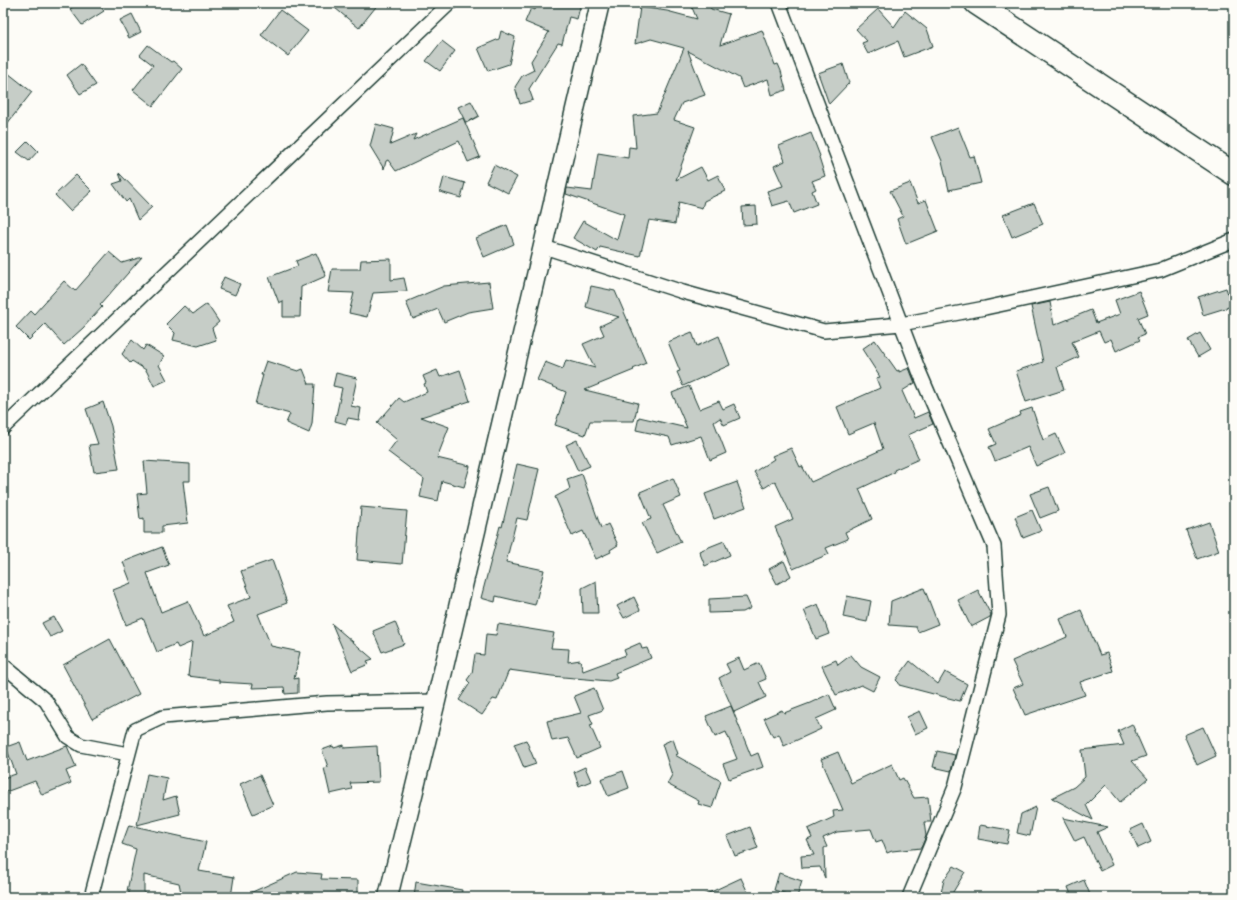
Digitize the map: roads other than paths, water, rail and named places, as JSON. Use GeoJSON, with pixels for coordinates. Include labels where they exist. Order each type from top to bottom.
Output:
{"type":"FeatureCollection","features":[{"type":"Feature","properties":{"kind":"highway"},"geometry":{"type":"LineString","coordinates":[[976,3],[1234,174]]}},
{"type":"Feature","properties":{"kind":"main road"},"geometry":{"type":"LineString","coordinates":[[388,897],[544,247],[600,3]]}},
{"type":"Feature","properties":{"kind":"street"},"geometry":{"type":"LineString","coordinates":[[3,428],[450,3]]}},
{"type":"Feature","properties":{"kind":"street"},"geometry":{"type":"LineString","coordinates":[[779,3],[919,371],[994,546],[999,615],[955,787],[909,897]]}},
{"type":"Feature","properties":{"kind":"street"},"geometry":{"type":"LineString","coordinates":[[544,247],[683,292],[824,331],[901,324],[1160,270],[1234,240]]}},
{"type":"Feature","properties":{"kind":"street"},"geometry":{"type":"LineString","coordinates":[[3,665],[46,701],[68,737],[81,745],[128,754]]}},
{"type":"Feature","properties":{"kind":"street"},"geometry":{"type":"LineString","coordinates":[[91,897],[135,730],[162,717],[327,703],[436,701]]}}]}
